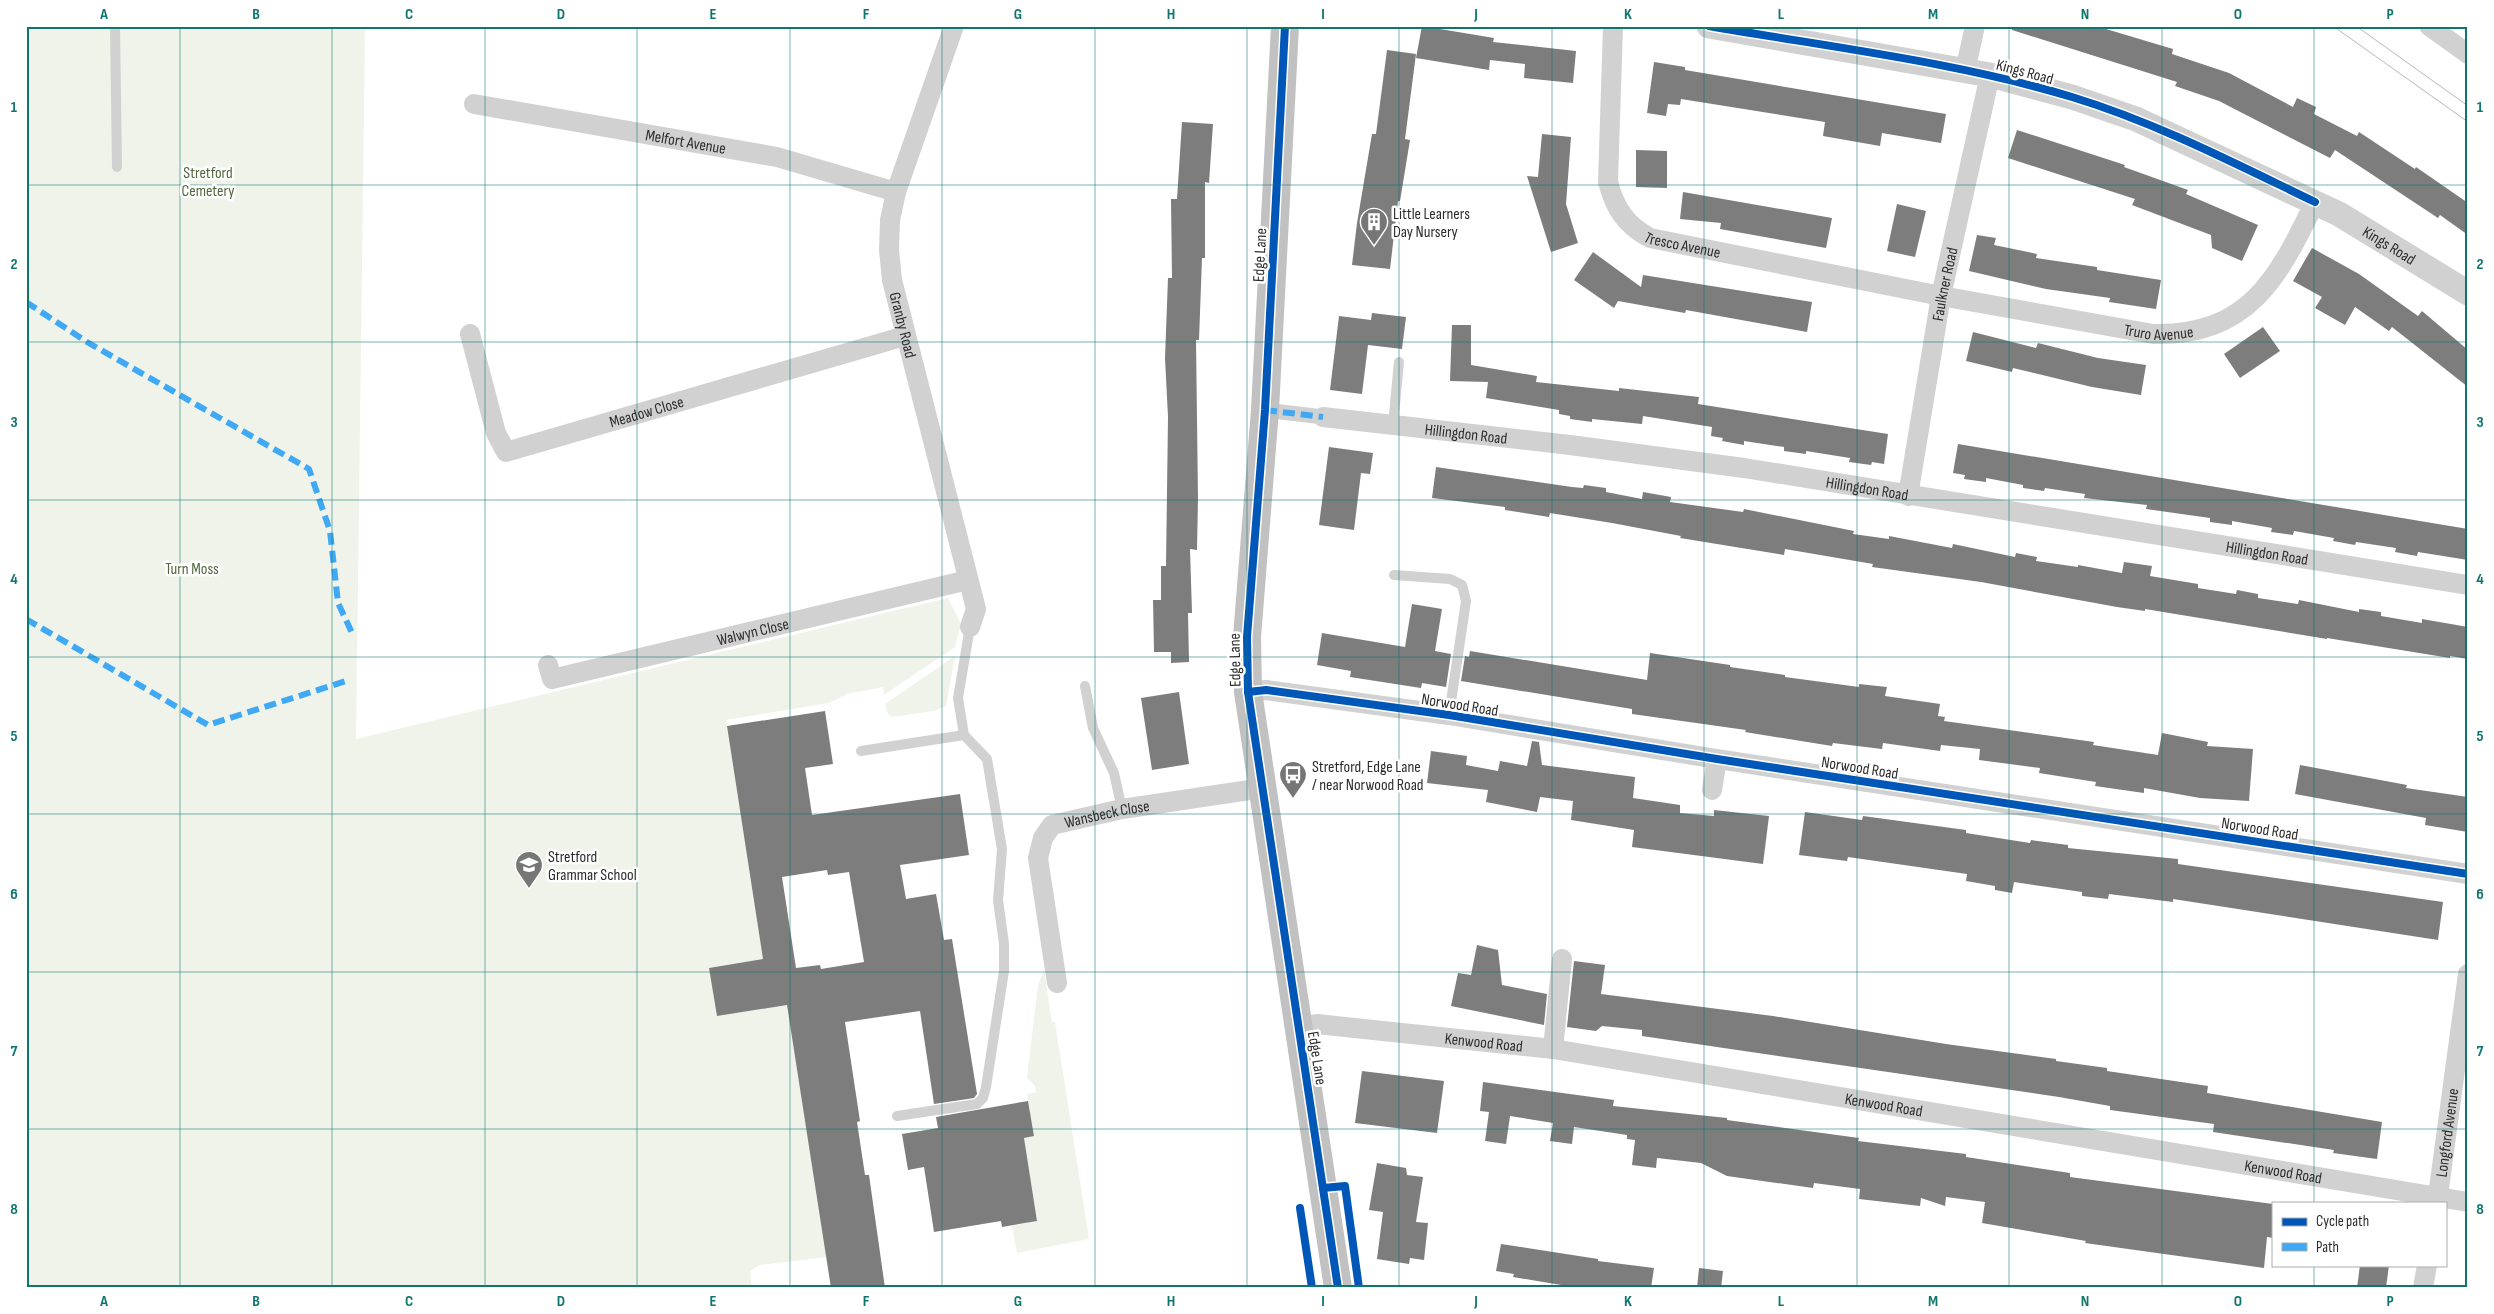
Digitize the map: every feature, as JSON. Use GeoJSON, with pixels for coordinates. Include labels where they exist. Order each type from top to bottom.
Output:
{"type":"FeatureCollection","features":[{"type":"Feature","properties":{"kind":"highway","name":"Edge Lane"},"geometry":{"type":"LineString","coordinates":[[1285,26],[1265,410],[1246,636],[1248,692],[1338,1288]]}},
{"type":"Feature","properties":{"kind":"street","name":"Granby Road"},"geometry":{"type":"LineString","coordinates":[[954,26],[896,192],[890,220],[889,250],[892,280],[905,336],[976,609],[970,627]]}},
{"type":"Feature","properties":{"kind":"street","name":"Tresco Avenue"},"geometry":{"type":"LineString","coordinates":[[1613,26],[1608,182],[1613,201],[1622,217],[1634,229],[1650,238],[1941,296]]}},
{"type":"Feature","properties":{"kind":"street"},"geometry":{"type":"LineString","coordinates":[[1965,71],[1974,26]]}},
{"type":"Feature","properties":{"kind":"street"},"geometry":{"type":"LineString","coordinates":[[2429,26],[2468,54]]}},
{"type":"Feature","properties":{"kind":"street","name":"Kings Road"},"geometry":{"type":"LineString","coordinates":[[1724,27],[1990,75],[2072,97],[2136,119],[2315,202],[2401,250],[2468,293]]}},
{"type":"Feature","properties":{"kind":"street","name":"Faulkner Road"},"geometry":{"type":"LineString","coordinates":[[1908,496],[1941,296],[1990,75]]}},
{"type":"Feature","properties":{"kind":"street","name":"Melfort Avenue"},"geometry":{"type":"LineString","coordinates":[[474,104],[776,157],[896,192]]}},
{"type":"Feature","properties":{"kind":"street","name":"Truro Avenue"},"geometry":{"type":"LineString","coordinates":[[1941,296],[2153,334],[2178,335],[2200,330],[2223,323],[2249,306],[2269,283],[2288,256],[2315,202]]}},
{"type":"Feature","properties":{"kind":"street","name":"Meadow Close"},"geometry":{"type":"LineString","coordinates":[[470,334],[496,433],[506,452],[905,336]]}},
{"type":"Feature","properties":{"kind":"street","name":"Hillingdon Road"},"geometry":{"type":"LineString","coordinates":[[1265,410],[1735,467],[2468,585]]}},
{"type":"Feature","properties":{"kind":"street","name":"Walwyn Close"},"geometry":{"type":"LineString","coordinates":[[548,666],[552,679],[968,580]]}},
{"type":"Feature","properties":{"kind":"street","name":"Norwood Road"},"geometry":{"type":"LineString","coordinates":[[1248,692],[1266,690],[1449,715],[1717,759],[2468,874]]}},
{"type":"Feature","properties":{"kind":"street"},"geometry":{"type":"LineString","coordinates":[[1712,790],[1717,759]]}},
{"type":"Feature","properties":{"kind":"street","name":"Wansbeck Close"},"geometry":{"type":"LineString","coordinates":[[1057,984],[1038,858],[1042,838],[1052,825],[1122,809],[1263,788]]}},
{"type":"Feature","properties":{"kind":"street"},"geometry":{"type":"LineString","coordinates":[[1553,1049],[1562,959]]}},
{"type":"Feature","properties":{"kind":"street","name":"Longford Avenue"},"geometry":{"type":"LineString","coordinates":[[2437,1200],[2468,974]]}},
{"type":"Feature","properties":{"kind":"street","name":"Kenwood Road"},"geometry":{"type":"LineString","coordinates":[[1299,1026],[1317,1024],[1553,1049],[2437,1200],[2468,1202]]}},
{"type":"Feature","properties":{"kind":"street"},"geometry":{"type":"LineString","coordinates":[[2423,1288],[2427,1266]]}},
{"type":"Feature","properties":{"kind":"lane"},"geometry":{"type":"LineString","coordinates":[[115,26],[117,167]]}},
{"type":"Feature","properties":{"kind":"lane"},"geometry":{"type":"LineString","coordinates":[[1393,425],[1399,362]]}},
{"type":"Feature","properties":{"kind":"lane"},"geometry":{"type":"LineString","coordinates":[[1394,575],[1450,579],[1462,585],[1466,601],[1449,715]]}},
{"type":"Feature","properties":{"kind":"lane"},"geometry":{"type":"LineString","coordinates":[[898,1116],[977,1104],[983,1098],[1004,971],[1004,944],[998,900],[1002,849],[987,759],[964,735],[958,698],[970,627]]}},
{"type":"Feature","properties":{"kind":"lane"},"geometry":{"type":"LineString","coordinates":[[1085,686],[1093,728],[1114,773],[1122,809]]}},
{"type":"Feature","properties":{"kind":"lane"},"geometry":{"type":"LineString","coordinates":[[861,751],[964,735]]}},
{"type":"Feature","properties":{"kind":"green space","name":"Stretford Grammar School"},"geometry":{"type":"Polygon","coordinates":[[[26,26],[365,26],[356,739],[948,598],[961,624],[955,647],[884,695],[883,687],[847,694],[829,703],[726,720],[763,959],[709,968],[717,1015],[787,1005],[827,1257],[760,1265],[750,1271],[752,1288],[26,1288],[26,26]]]}},
{"type":"Feature","properties":{"kind":"green space"},"geometry":{"type":"Polygon","coordinates":[[[955,656],[946,706],[934,711],[891,717],[887,712],[885,704],[955,656]]]}},
{"type":"Feature","properties":{"kind":"green space"},"geometry":{"type":"Polygon","coordinates":[[[1044,970],[1052,1022],[1055,1022],[1089,1239],[1017,1253],[1012,1226],[1037,1221],[1024,1138],[1034,1136],[1027,1094],[1036,1092],[1035,1086],[1027,1078],[1038,985],[1044,970]]]}},
{"type":"Feature","properties":{"kind":"building"},"geometry":{"type":"Polygon","coordinates":[[[1422,26],[1494,38],[1493,42],[1576,51],[1573,83],[1524,78],[1525,64],[1490,60],[1489,70],[1416,58],[1422,26]]]}},
{"type":"Feature","properties":{"kind":"building"},"geometry":{"type":"Polygon","coordinates":[[[2012,26],[2096,26],[2173,49],[2172,54],[2229,73],[2293,107],[2297,98],[2316,107],[2314,114],[2357,136],[2359,132],[2415,169],[2416,167],[2468,203],[2468,235],[2440,215],[2438,218],[2335,150],[2330,158],[2219,101],[2175,86],[2177,82],[2012,30],[2012,26]]]}},
{"type":"Feature","properties":{"kind":"building"},"geometry":{"type":"Polygon","coordinates":[[[1387,50],[1416,54],[1405,139],[1410,140],[1400,201],[1398,201],[1390,269],[1352,265],[1372,134],[1376,134],[1387,50]]]}},
{"type":"Feature","properties":{"kind":"building"},"geometry":{"type":"Polygon","coordinates":[[[1654,62],[1685,67],[1685,70],[1946,114],[1941,143],[1882,133],[1880,146],[1823,136],[1825,122],[1681,99],[1680,105],[1668,104],[1666,116],[1647,113],[1654,62]]]}},
{"type":"Feature","properties":{"kind":"building"},"geometry":{"type":"Polygon","coordinates":[[[1182,122],[1213,124],[1209,183],[1205,182],[1205,258],[1202,258],[1199,340],[1196,340],[1197,550],[1190,549],[1192,613],[1188,613],[1189,662],[1171,663],[1171,652],[1154,652],[1153,600],[1161,600],[1161,566],[1166,566],[1168,417],[1165,358],[1168,278],[1172,278],[1171,199],[1177,199],[1182,122]]]}},
{"type":"Feature","properties":{"kind":"building"},"geometry":{"type":"Polygon","coordinates":[[[2017,130],[2125,165],[2124,167],[2188,190],[2186,194],[2258,225],[2242,261],[2212,248],[2211,235],[2132,205],[2135,199],[2008,158],[2017,130]]]}},
{"type":"Feature","properties":{"kind":"building"},"geometry":{"type":"Polygon","coordinates":[[[1542,134],[1571,137],[1566,204],[1578,243],[1551,252],[1527,176],[1538,177],[1542,134]]]}},
{"type":"Feature","properties":{"kind":"building"},"geometry":{"type":"Polygon","coordinates":[[[1636,150],[1667,151],[1667,188],[1636,187],[1636,150]]]}},
{"type":"Feature","properties":{"kind":"building"},"geometry":{"type":"Polygon","coordinates":[[[1683,192],[1832,218],[1826,248],[1720,229],[1721,223],[1680,219],[1683,192]]]}},
{"type":"Feature","properties":{"kind":"building"},"geometry":{"type":"Polygon","coordinates":[[[1897,204],[1926,211],[1915,257],[1887,251],[1897,204]]]}},
{"type":"Feature","properties":{"kind":"building"},"geometry":{"type":"Polygon","coordinates":[[[1977,235],[1996,238],[1994,245],[2037,254],[2036,258],[2097,267],[2097,270],[2161,280],[2156,309],[2109,302],[2110,298],[2046,289],[1969,271],[1977,235]]]}},
{"type":"Feature","properties":{"kind":"building"},"geometry":{"type":"Polygon","coordinates":[[[2312,248],[2359,274],[2418,316],[2422,311],[2468,350],[2468,387],[2392,327],[2389,331],[2355,307],[2345,325],[2315,308],[2322,297],[2293,281],[2312,248]]]}},
{"type":"Feature","properties":{"kind":"building"},"geometry":{"type":"Polygon","coordinates":[[[1593,252],[1641,287],[1643,275],[1812,302],[1807,332],[1686,310],[1685,313],[1618,301],[1614,308],[1574,280],[1593,252]]]}},
{"type":"Feature","properties":{"kind":"building"},"geometry":{"type":"Polygon","coordinates":[[[1372,313],[1406,317],[1402,349],[1368,345],[1362,394],[1330,390],[1339,316],[1371,320],[1372,313]]]}},
{"type":"Feature","properties":{"kind":"building"},"geometry":{"type":"Polygon","coordinates":[[[1452,325],[1471,325],[1471,365],[1537,376],[1536,382],[1619,391],[1619,388],[1699,397],[1698,404],[1888,434],[1884,464],[1872,462],[1871,465],[1849,462],[1850,458],[1806,451],[1806,454],[1784,451],[1784,447],[1744,441],[1744,445],[1722,441],[1723,438],[1711,436],[1712,427],[1643,416],[1642,424],[1592,419],[1592,422],[1570,419],[1570,416],[1559,414],[1559,410],[1486,398],[1488,382],[1450,381],[1452,325]]]}},
{"type":"Feature","properties":{"kind":"building"},"geometry":{"type":"Polygon","coordinates":[[[2263,327],[2280,351],[2240,378],[2224,354],[2263,327]]]}},
{"type":"Feature","properties":{"kind":"building"},"geometry":{"type":"Polygon","coordinates":[[[1973,332],[2036,348],[2038,343],[2098,358],[2146,365],[2141,395],[2092,387],[2013,368],[2012,372],[1966,361],[1973,332]]]}},
{"type":"Feature","properties":{"kind":"building"},"geometry":{"type":"Polygon","coordinates":[[[1958,444],[2468,529],[2468,560],[2418,552],[2417,556],[2395,552],[2396,548],[2356,542],[2355,545],[2333,541],[2334,538],[2294,531],[2293,535],[2271,532],[2272,528],[2232,521],[2232,525],[2210,522],[2210,518],[2146,509],[2147,505],[2084,498],[2085,494],[2045,488],[2044,491],[2023,488],[2023,485],[1986,478],[1986,482],[1964,479],[1965,475],[1953,473],[1958,444]]]}},
{"type":"Feature","properties":{"kind":"building"},"geometry":{"type":"Polygon","coordinates":[[[1329,447],[1373,453],[1370,474],[1361,473],[1354,530],[1319,525],[1329,447]]]}},
{"type":"Feature","properties":{"kind":"building"},"geometry":{"type":"Polygon","coordinates":[[[1436,467],[1572,487],[1583,488],[1584,485],[1606,488],[1606,492],[1642,499],[1643,492],[1671,497],[1670,502],[1743,512],[1744,509],[1854,531],[1853,534],[1889,539],[1889,536],[1952,548],[1953,544],[2015,557],[2016,553],[2037,557],[2036,561],[2078,567],[2078,565],[2122,573],[2124,562],[2152,566],[2150,576],[2198,584],[2198,588],[2236,594],[2237,590],[2258,594],[2258,598],[2298,604],[2299,600],[2359,612],[2359,609],[2381,612],[2381,616],[2422,623],[2422,619],[2468,627],[2468,659],[2450,656],[2450,658],[2327,639],[2145,609],[2145,611],[2117,607],[1981,582],[1872,567],[1873,564],[1785,549],[1784,555],[1680,538],[1681,536],[1612,523],[1550,513],[1549,517],[1505,510],[1505,507],[1432,498],[1436,467]]]}},
{"type":"Feature","properties":{"kind":"building"},"geometry":{"type":"Polygon","coordinates":[[[1412,604],[1442,609],[1435,651],[1451,654],[1446,687],[1422,683],[1421,688],[1350,677],[1351,671],[1317,665],[1322,633],[1405,647],[1412,604]]]}},
{"type":"Feature","properties":{"kind":"building"},"geometry":{"type":"Polygon","coordinates":[[[1470,651],[1647,680],[1650,653],[1730,665],[1730,667],[1785,675],[1785,677],[1859,687],[1859,684],[1887,687],[1885,696],[1940,704],[1938,716],[1945,717],[1944,721],[2094,742],[2093,745],[2158,755],[2162,733],[2208,742],[2207,746],[2253,749],[2249,801],[2200,798],[2144,788],[2144,793],[2095,786],[2096,782],[2039,773],[2040,768],[1979,760],[1980,749],[1941,745],[1940,751],[1883,743],[1882,749],[1833,743],[1832,746],[1745,732],[1746,730],[1632,714],[1632,709],[1461,681],[1465,656],[1469,657],[1470,651]]]}},
{"type":"Feature","properties":{"kind":"building"},"geometry":{"type":"Polygon","coordinates":[[[1179,692],[1189,764],[1152,770],[1141,698],[1179,692]]]}},
{"type":"Feature","properties":{"kind":"building"},"geometry":{"type":"Polygon","coordinates":[[[825,711],[833,764],[805,768],[812,815],[960,794],[969,855],[900,865],[906,899],[936,894],[944,940],[952,939],[977,1094],[974,1098],[934,1104],[920,1011],[845,1022],[860,1121],[857,1122],[865,1175],[869,1175],[885,1288],[831,1288],[787,1005],[717,1016],[709,968],[763,959],[727,726],[825,711]],[[827,870],[782,877],[796,968],[820,965],[821,969],[864,962],[849,872],[828,875],[827,870]]]}},
{"type":"Feature","properties":{"kind":"building"},"geometry":{"type":"Polygon","coordinates":[[[1532,741],[1539,742],[1542,765],[1635,777],[1633,798],[1680,805],[1680,813],[1714,816],[1714,810],[1769,816],[1763,864],[1632,847],[1634,830],[1571,820],[1573,801],[1540,797],[1537,812],[1486,802],[1488,790],[1427,783],[1431,751],[1467,756],[1466,765],[1498,771],[1500,761],[1527,766],[1532,741]]]}},
{"type":"Feature","properties":{"kind":"building"},"geometry":{"type":"Polygon","coordinates":[[[2300,765],[2407,785],[2406,788],[2468,797],[2468,832],[2425,825],[2426,818],[2295,794],[2300,765]]]}},
{"type":"Feature","properties":{"kind":"building"},"geometry":{"type":"Polygon","coordinates":[[[1805,812],[1862,820],[1863,816],[1966,830],[1966,833],[2030,843],[2031,840],[2068,845],[2068,848],[2178,859],[2178,864],[2443,902],[2438,940],[2173,899],[2173,902],[2109,894],[2108,899],[2082,896],[2082,892],[2014,882],[2012,893],[1995,890],[1995,886],[1966,881],[1967,874],[1848,857],[1847,861],[1799,855],[1805,812]]]}},
{"type":"Feature","properties":{"kind":"building"},"geometry":{"type":"Polygon","coordinates":[[[1477,945],[1498,950],[1502,985],[1547,994],[1544,1025],[1451,1006],[1458,973],[1471,975],[1477,945]]]}},
{"type":"Feature","properties":{"kind":"building"},"geometry":{"type":"Polygon","coordinates":[[[1574,961],[1605,965],[1601,994],[1773,1016],[1946,1044],[2056,1059],[2056,1061],[2107,1068],[2107,1071],[2208,1086],[2207,1093],[2382,1122],[2377,1159],[2333,1153],[2334,1150],[2213,1132],[2214,1124],[2110,1110],[2110,1106],[2059,1097],[1642,1036],[1642,1030],[1602,1026],[1596,1031],[1567,1027],[1574,961]]]}},
{"type":"Feature","properties":{"kind":"building"},"geometry":{"type":"Polygon","coordinates":[[[1362,1071],[1444,1081],[1437,1133],[1355,1123],[1362,1071]]]}},
{"type":"Feature","properties":{"kind":"building"},"geometry":{"type":"Polygon","coordinates":[[[1483,1082],[1614,1100],[1613,1106],[1727,1118],[1727,1120],[1859,1138],[1858,1141],[1966,1154],[1966,1157],[2070,1173],[2070,1177],[2272,1204],[2272,1238],[2267,1237],[2264,1268],[2085,1243],[2086,1241],[1982,1223],[1985,1202],[1946,1197],[1945,1206],[1921,1198],[1920,1206],[1859,1199],[1860,1189],[1814,1183],[1813,1188],[1727,1176],[1701,1163],[1657,1158],[1656,1168],[1632,1165],[1635,1140],[1627,1139],[1627,1135],[1574,1127],[1572,1144],[1550,1141],[1553,1123],[1510,1116],[1506,1144],[1485,1141],[1489,1112],[1480,1111],[1483,1082]]]}},
{"type":"Feature","properties":{"kind":"building"},"geometry":{"type":"Polygon","coordinates":[[[1028,1101],[1034,1136],[1024,1138],[1037,1221],[1002,1227],[1001,1221],[934,1232],[924,1167],[908,1170],[902,1134],[938,1128],[936,1117],[1028,1101]]]}},
{"type":"Feature","properties":{"kind":"building"},"geometry":{"type":"Polygon","coordinates":[[[1377,1163],[1406,1168],[1407,1175],[1423,1177],[1416,1222],[1428,1223],[1424,1260],[1410,1258],[1409,1264],[1377,1259],[1383,1212],[1369,1210],[1377,1163]]]}},
{"type":"Feature","properties":{"kind":"building"},"geometry":{"type":"Polygon","coordinates":[[[1501,1244],[1598,1259],[1598,1261],[1654,1268],[1651,1288],[1579,1288],[1513,1277],[1514,1274],[1496,1271],[1501,1244]]]}},
{"type":"Feature","properties":{"kind":"building"},"geometry":{"type":"Polygon","coordinates":[[[2360,1266],[2389,1266],[2386,1288],[2357,1288],[2360,1266]]]}},
{"type":"Feature","properties":{"kind":"building"},"geometry":{"type":"Polygon","coordinates":[[[1699,1268],[1723,1271],[1721,1288],[1697,1288],[1699,1268]]]}},
{"type":"Feature","properties":{"kind":"tram line"},"geometry":{"type":"LineString","coordinates":[[2333,26],[2468,122]]}},
{"type":"Feature","properties":{"kind":"tram line"},"geometry":{"type":"LineString","coordinates":[[2356,26],[2468,106]]}},
{"type":"Feature","properties":{"kind":"marked path"},"geometry":{"type":"LineString","coordinates":[[26,302],[87,342],[309,469],[330,531],[338,603],[353,635]]}},
{"type":"Feature","properties":{"kind":"marked path"},"geometry":{"type":"LineString","coordinates":[[1265,410],[1323,417]]}},
{"type":"Feature","properties":{"kind":"marked path"},"geometry":{"type":"LineString","coordinates":[[26,619],[208,725],[346,681]]}},
{"type":"Feature","properties":{"kind":"cycle path"},"geometry":{"type":"LineString","coordinates":[[1285,26],[1265,410],[1247,637],[1248,692],[1338,1288]]}},
{"type":"Feature","properties":{"kind":"cycle path"},"geometry":{"type":"LineString","coordinates":[[1709,26],[1938,65],[1984,74],[2072,97],[2135,119],[2226,159],[2315,202]]}},
{"type":"Feature","properties":{"kind":"cycle path"},"geometry":{"type":"LineString","coordinates":[[1248,692],[1266,690],[1449,715],[1717,759],[2468,874]]}},
{"type":"Feature","properties":{"kind":"cycle path"},"geometry":{"type":"LineString","coordinates":[[1323,1188],[1345,1186],[1359,1288]]}},
{"type":"Feature","properties":{"kind":"cycle path"},"geometry":{"type":"LineString","coordinates":[[1300,1208],[1312,1288]]}},
{"type":"Feature","properties":{"kind":"place","name":"Little Learners Day Nursery"},"geometry":{"type":"Point","coordinates":[1374,246]}},
{"type":"Feature","properties":{"kind":"place","name":"Stretford, Edge Lane / near Norwood Road"},"geometry":{"type":"Point","coordinates":[1293,799]}},
{"type":"Feature","properties":{"kind":"place","name":"Stretford Grammar School"},"geometry":{"type":"Point","coordinates":[529,889]}},
{"type":"Feature","properties":{"kind":"park label","name":"Stretford Cemetery"},"geometry":{"type":"Point","coordinates":[208,181]}},
{"type":"Feature","properties":{"kind":"park label","name":"Turn Moss"},"geometry":{"type":"Point","coordinates":[192,568]}}]}
